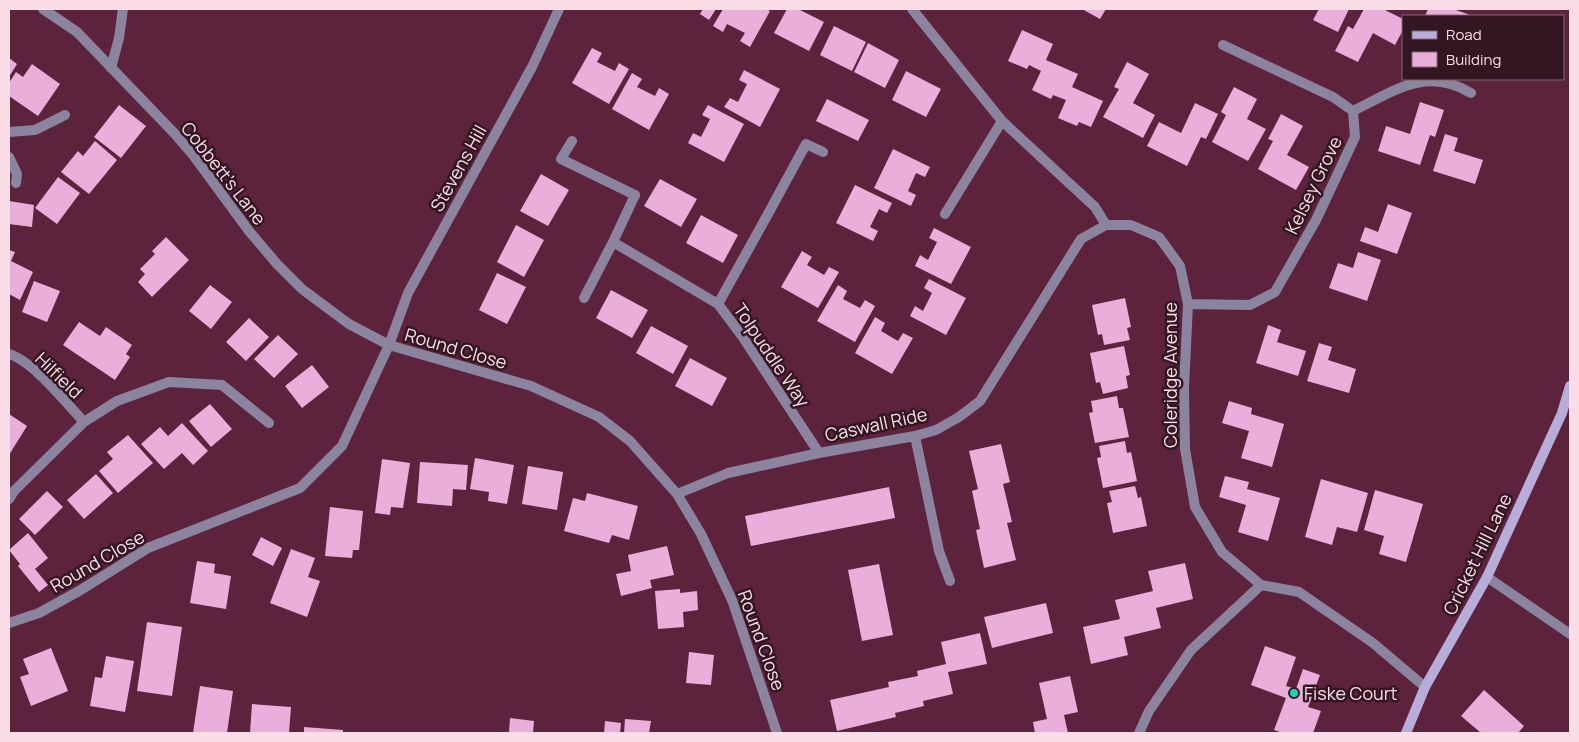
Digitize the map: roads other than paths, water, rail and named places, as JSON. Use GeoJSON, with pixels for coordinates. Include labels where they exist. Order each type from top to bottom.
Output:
{"type":"FeatureCollection","features":[{"type":"Feature","properties":{"kind":"street","name":"Cobbett's Lane"},"geometry":{"type":"LineString","coordinates":[[43,9],[77,32],[175,134],[193,155],[249,231],[277,264],[302,289],[348,324],[389,345]]}},
{"type":"Feature","properties":{"kind":"street"},"geometry":{"type":"LineString","coordinates":[[111,68],[119,38],[123,9]]}},
{"type":"Feature","properties":{"kind":"street","name":"Stevens Hill"},"geometry":{"type":"LineString","coordinates":[[389,345],[408,293],[532,67],[559,9]]}},
{"type":"Feature","properties":{"kind":"street"},"geometry":{"type":"LineString","coordinates":[[912,9],[1002,120],[1095,207],[1106,225]]}},
{"type":"Feature","properties":{"kind":"street"},"geometry":{"type":"LineString","coordinates":[[1223,45],[1333,97],[1353,112],[1410,83],[1448,82],[1471,93]]}},
{"type":"Feature","properties":{"kind":"street","name":"Kelsey Grove"},"geometry":{"type":"LineString","coordinates":[[1188,304],[1250,305],[1275,292],[1316,220],[1355,137],[1353,112]]}},
{"type":"Feature","properties":{"kind":"street"},"geometry":{"type":"LineString","coordinates":[[9,132],[35,130],[65,115]]}},
{"type":"Feature","properties":{"kind":"street"},"geometry":{"type":"LineString","coordinates":[[945,214],[1002,120]]}},
{"type":"Feature","properties":{"kind":"street"},"geometry":{"type":"LineString","coordinates":[[572,141],[561,159],[635,195],[584,298]]}},
{"type":"Feature","properties":{"kind":"street"},"geometry":{"type":"LineString","coordinates":[[718,304],[806,144],[823,152]]}},
{"type":"Feature","properties":{"kind":"street"},"geometry":{"type":"LineString","coordinates":[[9,157],[17,174],[16,183]]}},
{"type":"Feature","properties":{"kind":"street","name":"Coleridge Avenue"},"geometry":{"type":"LineString","coordinates":[[1106,225],[1131,225],[1158,237],[1180,266],[1188,304],[1184,388],[1185,449],[1196,508],[1222,552],[1260,585]]}},
{"type":"Feature","properties":{"kind":"street","name":"Caswall Ride"},"geometry":{"type":"LineString","coordinates":[[677,494],[728,474],[818,453],[915,436],[936,430],[959,417],[980,401],[1081,240],[1106,225]]}},
{"type":"Feature","properties":{"kind":"street","name":"Tolpuddle Way"},"geometry":{"type":"LineString","coordinates":[[613,242],[718,304],[742,336],[818,453]]}},
{"type":"Feature","properties":{"kind":"street","name":"Round Close"},"geometry":{"type":"LineString","coordinates":[[9,623],[39,613],[80,591],[148,548],[300,488],[342,446],[389,345],[531,386],[599,417],[630,442],[677,494],[702,534],[732,600],[777,733]]}},
{"type":"Feature","properties":{"kind":"street","name":"Hilfield"},"geometry":{"type":"LineString","coordinates":[[9,354],[15,356],[38,374],[84,422]]}},
{"type":"Feature","properties":{"kind":"street","name":"Hilfield"},"geometry":{"type":"LineString","coordinates":[[9,499],[14,490],[84,422],[117,401],[168,382],[222,385],[268,423]]}},
{"type":"Feature","properties":{"kind":"street","name":"Cricket Hill Lane"},"geometry":{"type":"LineString","coordinates":[[1406,733],[1425,687],[1487,577],[1566,414],[1570,386]]}},
{"type":"Feature","properties":{"kind":"street"},"geometry":{"type":"LineString","coordinates":[[915,436],[939,552],[950,581]]}},
{"type":"Feature","properties":{"kind":"street"},"geometry":{"type":"LineString","coordinates":[[1487,577],[1570,634]]}},
{"type":"Feature","properties":{"kind":"street"},"geometry":{"type":"LineString","coordinates":[[1139,733],[1149,711],[1191,650],[1260,585],[1299,592],[1373,642],[1425,687]]}},
{"type":"Feature","properties":{"kind":"place","name":"Fiske Court"},"geometry":{"type":"Point","coordinates":[1294,693]}}]}
